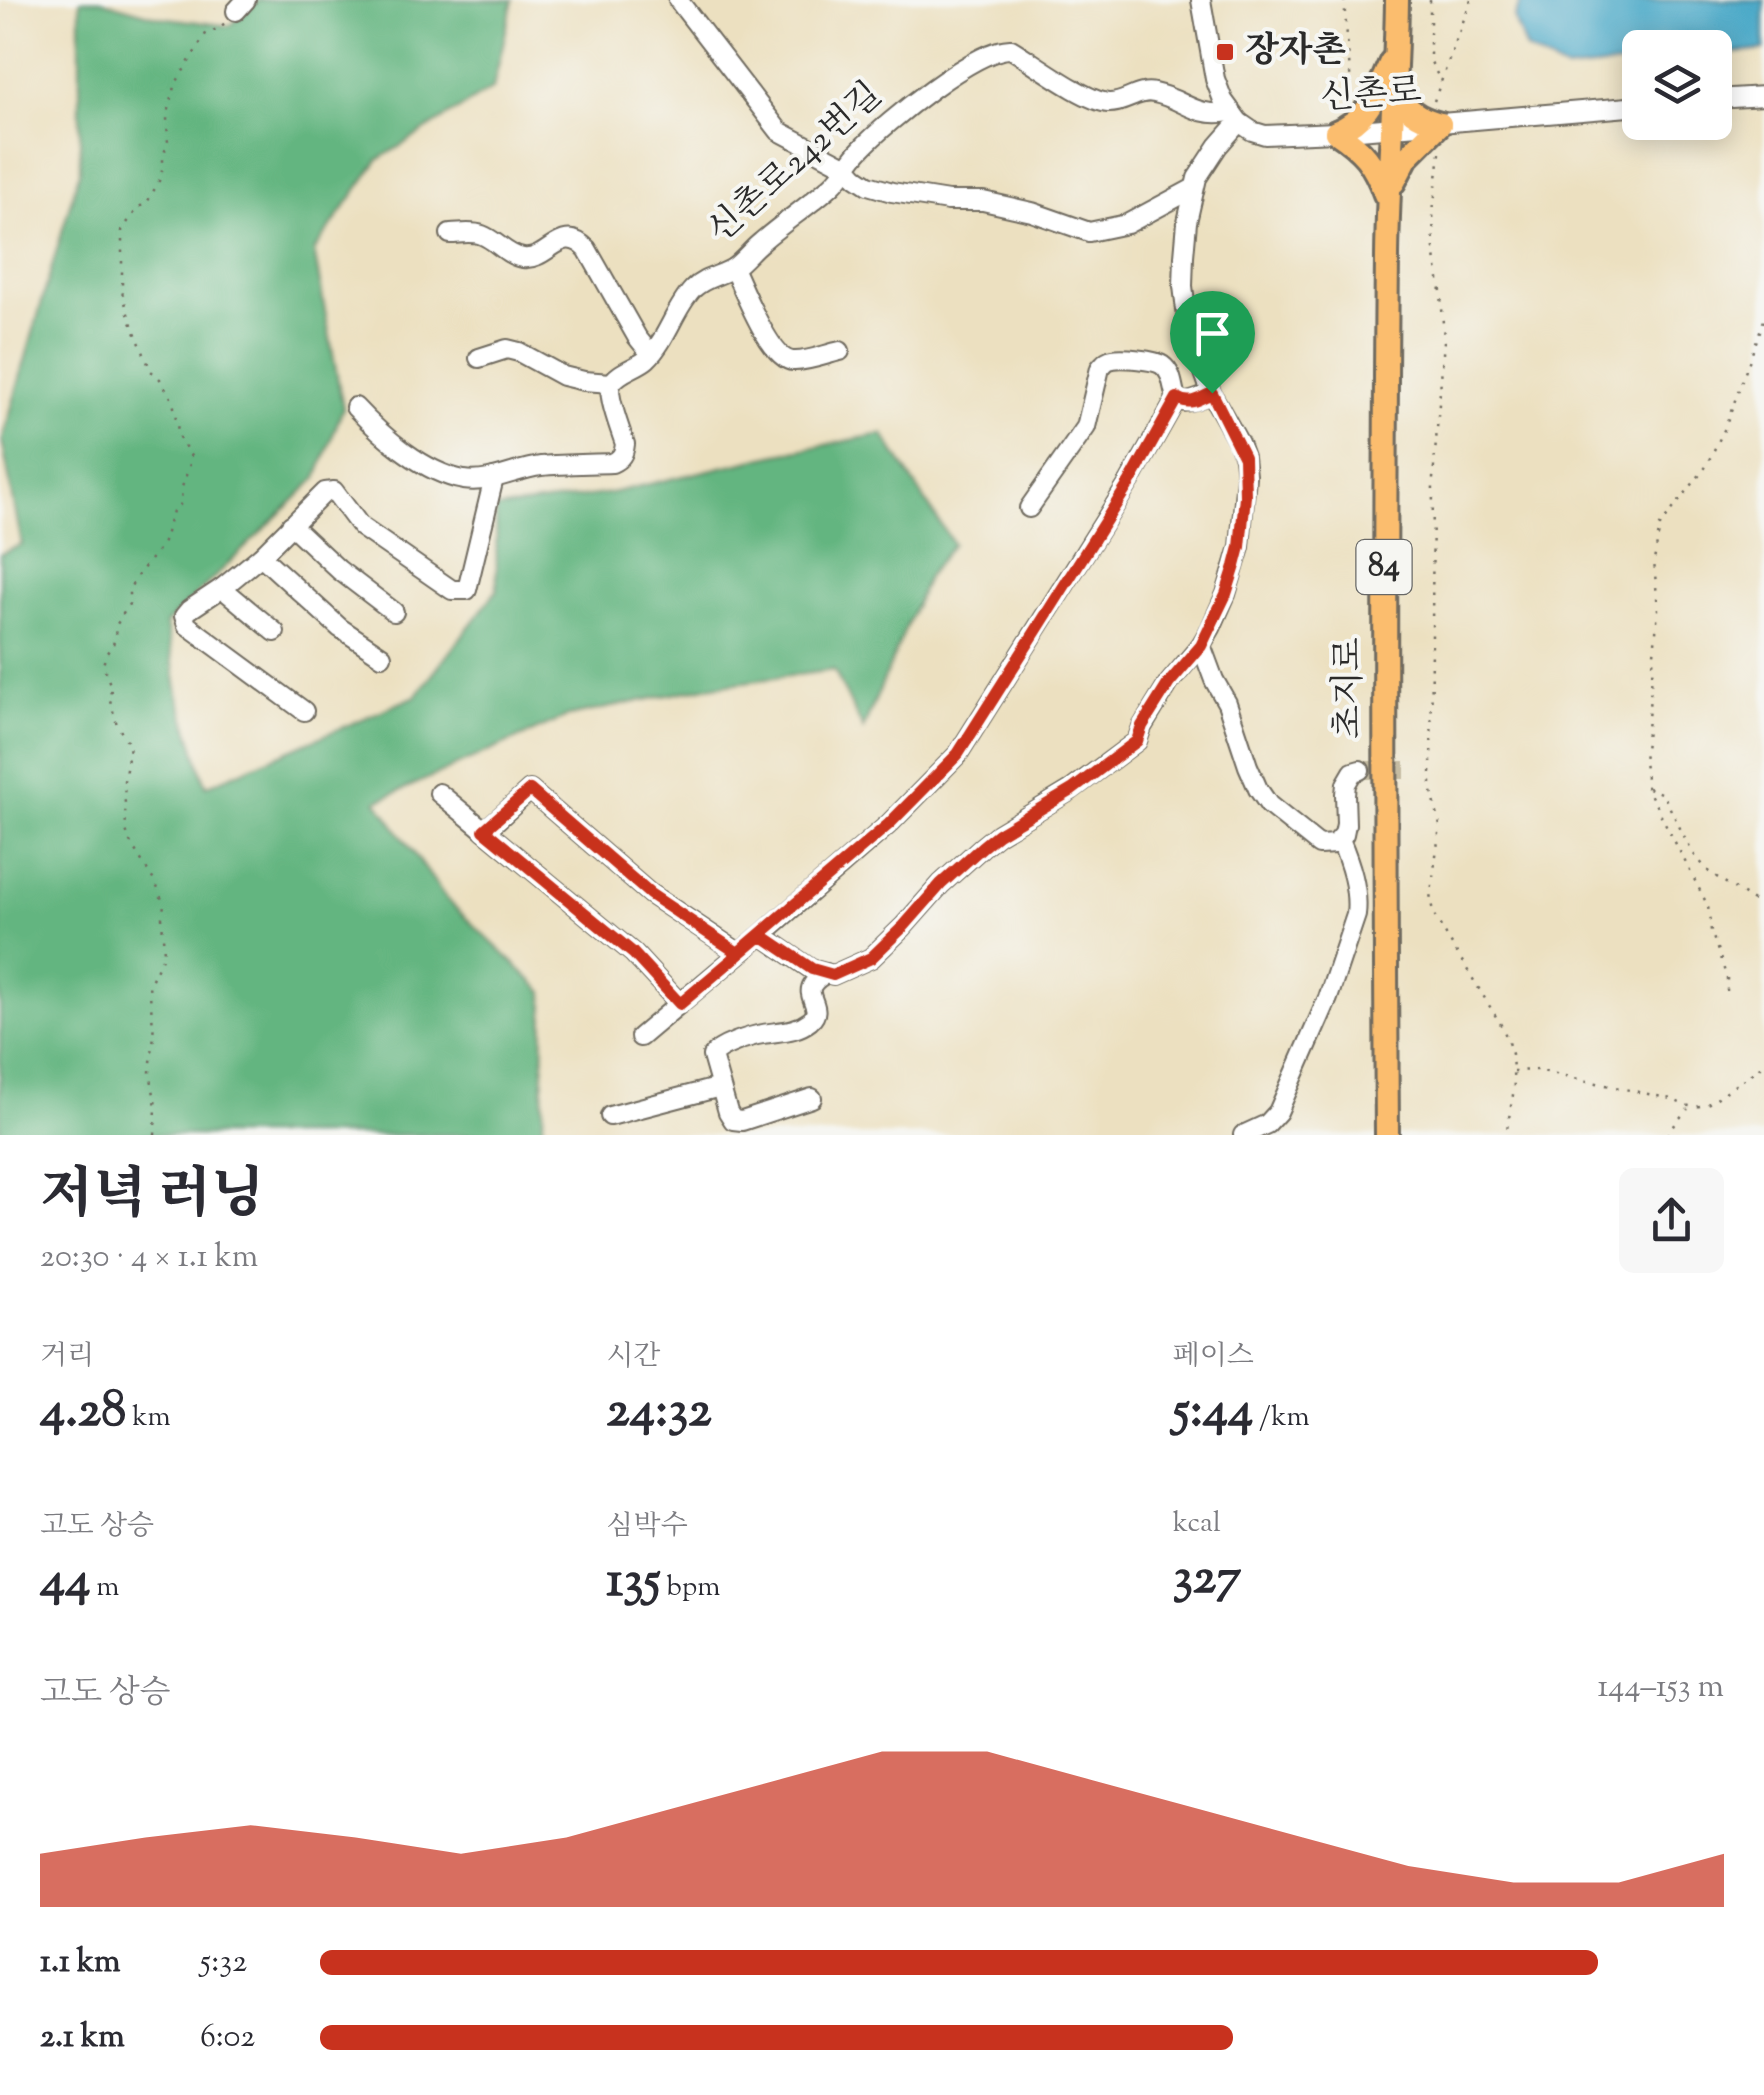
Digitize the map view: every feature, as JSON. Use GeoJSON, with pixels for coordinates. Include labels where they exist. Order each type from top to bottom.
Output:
{"type":"FeatureCollection","features":[{"type":"Feature","properties":{"kind":"main road","name":"초지로"},"geometry":{"type":"LineString","coordinates":[[1387,1135],[1384,524],[1388,199],[1394,126],[1396,0]]}},
{"type":"Feature","properties":{"kind":"main road"},"geometry":{"type":"LineString","coordinates":[[1388,199],[1367,156],[1342,129],[1361,118],[1371,104],[1396,49]]}},
{"type":"Feature","properties":{"kind":"main road"},"geometry":{"type":"LineString","coordinates":[[1388,199],[1407,157],[1440,124],[1422,119],[1408,109],[1397,92],[1396,49]]}},
{"type":"Feature","properties":{"kind":"street"},"geometry":{"type":"LineString","coordinates":[[678,0],[779,131],[846,166],[868,185],[948,201],[983,201],[1032,212],[1089,232],[1127,224],[1194,188]]}},
{"type":"Feature","properties":{"kind":"street"},"geometry":{"type":"LineString","coordinates":[[758,938],[766,938],[812,969],[833,975],[871,958],[982,847],[1072,790],[1137,741],[1169,683],[1201,646],[1226,594],[1240,547],[1244,457],[1199,362],[1186,312],[1186,222],[1194,188],[1205,162],[1234,117],[1216,79],[1201,0]]}},
{"type":"Feature","properties":{"kind":"street","name":"신촌로242번길"},"geometry":{"type":"LineString","coordinates":[[611,383],[654,352],[692,290],[733,268],[832,186],[859,150],[902,111],[1001,49],[1011,49],[1099,100],[1119,102],[1146,92],[1156,93],[1198,111],[1234,117]]}},
{"type":"Feature","properties":{"kind":"street"},"geometry":{"type":"LineString","coordinates":[[1732,98],[1764,96]]}},
{"type":"Feature","properties":{"kind":"street","name":"신촌로"},"geometry":{"type":"LineString","coordinates":[[1234,117],[1252,131],[1265,135],[1622,108]]}},
{"type":"Feature","properties":{"kind":"street"},"geometry":{"type":"LineString","coordinates":[[450,234],[486,236],[516,256],[528,259],[562,240],[579,241],[637,337],[654,352]]}},
{"type":"Feature","properties":{"kind":"street"},"geometry":{"type":"LineString","coordinates":[[733,268],[769,342],[784,360],[795,362],[840,350]]}},
{"type":"Feature","properties":{"kind":"street"},"geometry":{"type":"LineString","coordinates":[[355,407],[405,452],[466,480],[494,478],[540,466],[620,460],[625,444],[611,383],[563,376],[507,349],[479,358]]}},
{"type":"Feature","properties":{"kind":"street"},"geometry":{"type":"LineString","coordinates":[[1029,508],[1086,427],[1100,368],[1105,362],[1114,358],[1162,364],[1177,398],[1184,402],[1212,393]]}},
{"type":"Feature","properties":{"kind":"street"},"geometry":{"type":"LineString","coordinates":[[640,1037],[889,824],[958,754],[1130,482],[1177,398]]}},
{"type":"Feature","properties":{"kind":"street"},"geometry":{"type":"LineString","coordinates":[[304,711],[187,625],[184,616],[260,556],[325,492],[334,491],[361,527],[452,590],[467,590],[494,478]]}},
{"type":"Feature","properties":{"kind":"street"},"geometry":{"type":"LineString","coordinates":[[290,525],[339,570],[394,612]]}},
{"type":"Feature","properties":{"kind":"street"},"geometry":{"type":"LineString","coordinates":[[260,556],[340,628],[382,656]]}},
{"type":"Feature","properties":{"kind":"street"},"geometry":{"type":"LineString","coordinates":[[222,588],[275,632]]}},
{"type":"Feature","properties":{"kind":"street"},"geometry":{"type":"LineString","coordinates":[[1201,646],[1233,718],[1252,777],[1269,805],[1319,846],[1340,840],[1346,824],[1346,784],[1360,770]]}},
{"type":"Feature","properties":{"kind":"street"},"geometry":{"type":"LineString","coordinates":[[484,830],[530,790],[650,894],[738,953]]}},
{"type":"Feature","properties":{"kind":"street"},"geometry":{"type":"LineString","coordinates":[[440,793],[633,953],[680,1004]]}},
{"type":"Feature","properties":{"kind":"street"},"geometry":{"type":"LineString","coordinates":[[1243,1135],[1267,1124],[1278,1112],[1328,998],[1356,915],[1355,887],[1340,840]]}},
{"type":"Feature","properties":{"kind":"street"},"geometry":{"type":"LineString","coordinates":[[812,1098],[742,1121],[733,1120],[712,1056],[717,1050],[762,1034],[795,1029],[808,1022],[815,1016],[816,1007],[810,991],[812,984],[826,973]]}},
{"type":"Feature","properties":{"kind":"street"},"geometry":{"type":"LineString","coordinates":[[610,1116],[720,1087]]}},
{"type":"Feature","properties":{"kind":"path"},"geometry":{"type":"LineString","coordinates":[[1342,129],[1352,100],[1344,0]]}},
{"type":"Feature","properties":{"kind":"path"},"geometry":{"type":"LineString","coordinates":[[1430,0],[1430,60],[1442,83]]}},
{"type":"Feature","properties":{"kind":"path"},"geometry":{"type":"LineString","coordinates":[[1471,0],[1433,105],[1440,124],[1432,212],[1444,342],[1434,479],[1430,787],[1440,826],[1430,900],[1502,1028],[1512,1054],[1514,1089],[1506,1135]]}},
{"type":"Feature","properties":{"kind":"path"},"geometry":{"type":"LineString","coordinates":[[155,1135],[150,986],[164,954],[164,905],[126,830],[124,781],[130,746],[117,725],[103,665],[113,646],[117,624],[129,604],[134,580],[162,545],[173,511],[182,503],[181,490],[192,458],[179,438],[173,401],[152,370],[128,317],[121,279],[122,230],[159,181],[176,83],[207,32],[232,19],[241,6]]}},
{"type":"Feature","properties":{"kind":"path"},"geometry":{"type":"LineString","coordinates":[[1727,991],[1708,906],[1647,788],[1644,761],[1658,610],[1654,561],[1660,526],[1706,468],[1725,428],[1764,320]]}},
{"type":"Feature","properties":{"kind":"path"},"geometry":{"type":"LineString","coordinates":[[1647,788],[1663,794],[1692,852],[1709,872],[1764,908]]}},
{"type":"Feature","properties":{"kind":"path"},"geometry":{"type":"LineString","coordinates":[[1513,1071],[1537,1070],[1671,1099],[1689,1108],[1711,1102],[1764,1065]]}},
{"type":"Feature","properties":{"kind":"path"},"geometry":{"type":"LineString","coordinates":[[1668,1135],[1689,1108]]}},
{"type":"Feature","properties":{"kind":"green space"},"geometry":{"type":"Polygon","coordinates":[[[80,0],[100,0],[160,17],[230,26],[259,0],[513,0],[493,88],[378,160],[314,251],[343,408],[317,478],[166,624],[178,694],[206,786],[416,696],[497,590],[496,509],[611,493],[883,434],[953,544],[928,575],[863,729],[834,670],[706,687],[569,716],[377,801],[447,900],[544,992],[543,1135],[0,1135],[0,554],[22,545],[2,441],[80,169],[80,0]]]}},
{"type":"Feature","properties":{"kind":"water"},"geometry":{"type":"Polygon","coordinates":[[[1521,0],[1764,0],[1764,50],[1732,53],[1732,30],[1622,30],[1622,65],[1566,71],[1526,50],[1514,19],[1521,0]]]}},
{"type":"Feature","properties":{"kind":"tunnel"},"geometry":{"type":"LineString","coordinates":[[1360,770],[1413,770]]}},
{"type":"Feature","properties":{"kind":"place","name":"장자촌"},"geometry":{"type":"Point","coordinates":[1225,52]}},
{"type":"Feature","properties":{"kind":"route"},"geometry":{"type":"LineString","coordinates":[[1212,393],[1239,444],[1246,476],[1235,566],[1201,646],[1169,683],[1137,741],[1072,790],[982,847],[871,958],[833,975],[812,969],[766,938],[758,938],[680,1004],[633,953],[484,830],[530,790],[650,894],[738,953],[889,824],[958,754],[1130,482],[1177,398],[1193,402],[1212,393]]}}]}
